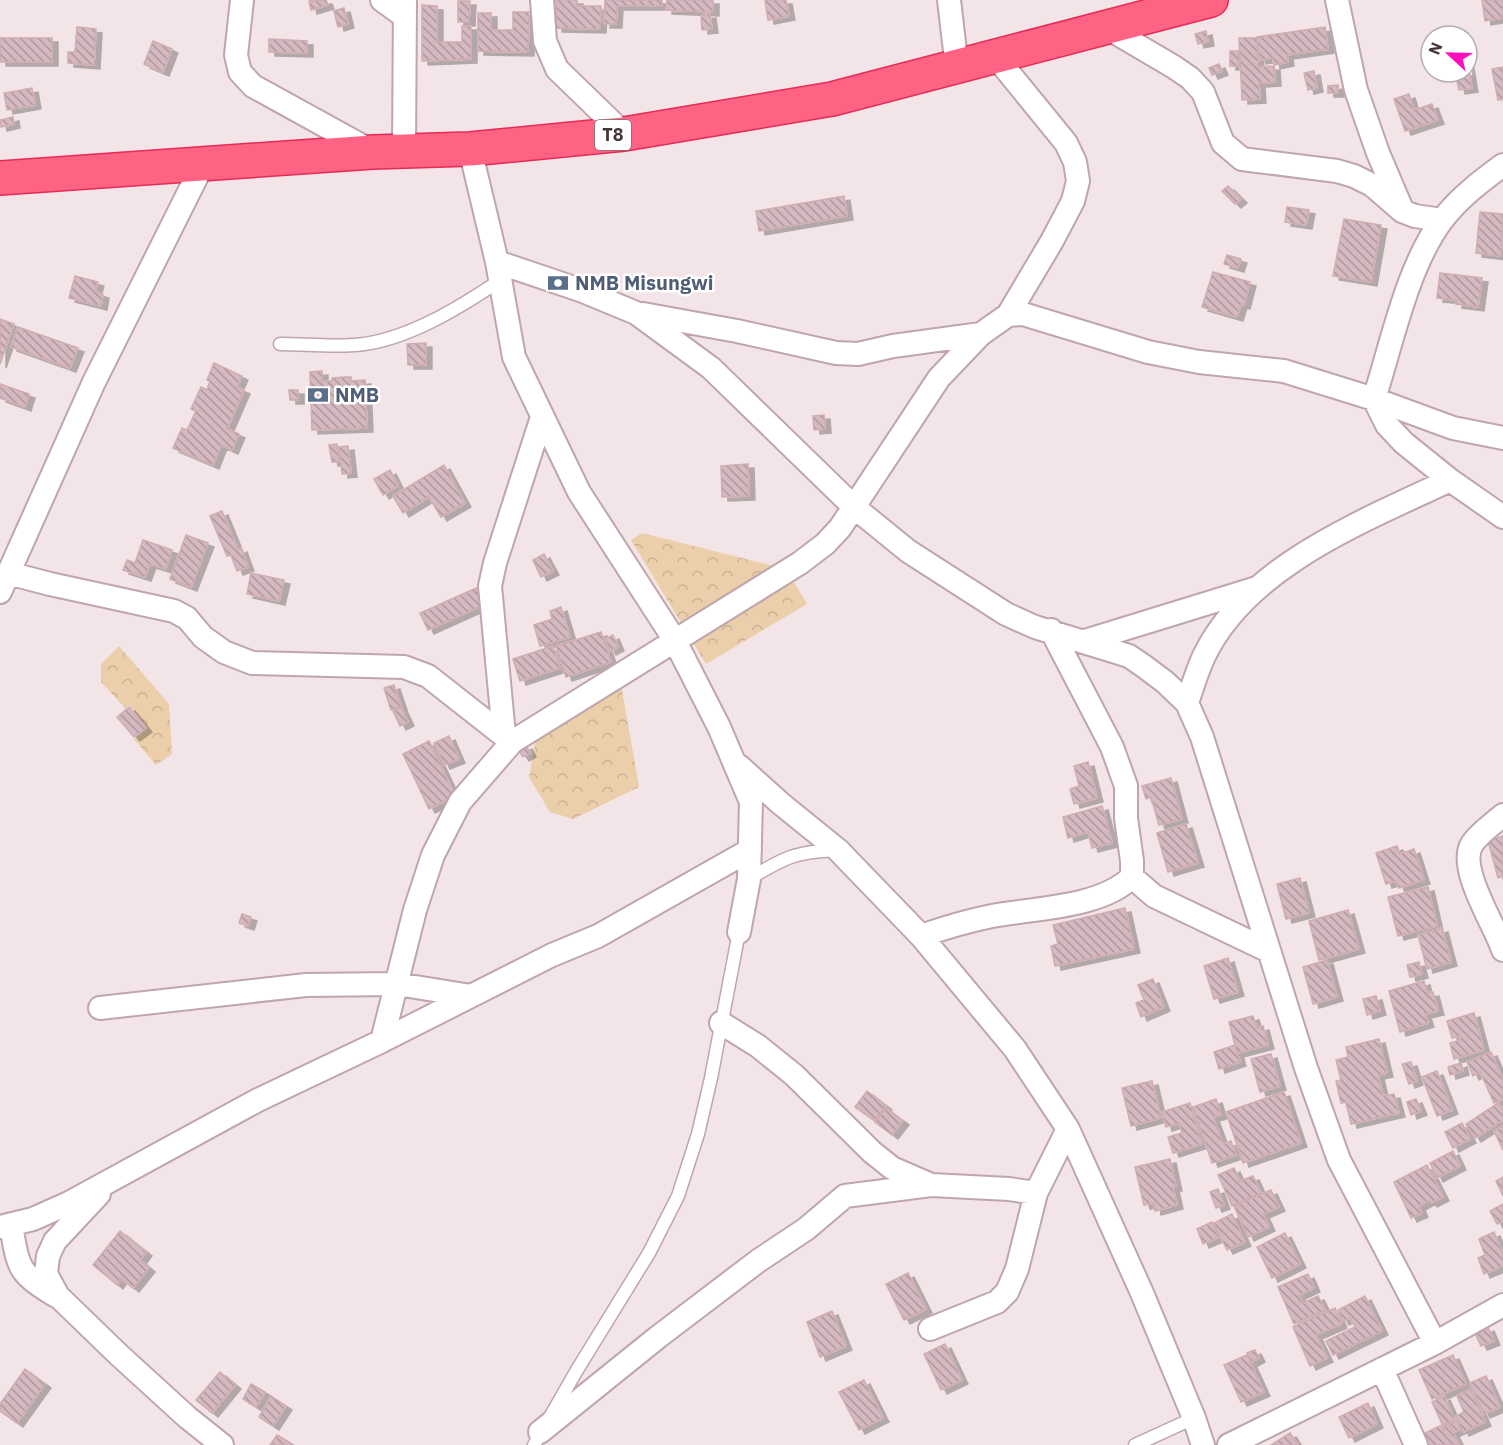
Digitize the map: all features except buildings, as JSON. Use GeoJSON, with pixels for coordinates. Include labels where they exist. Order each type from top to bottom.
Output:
{"type":"FeatureCollection","features":[{"type":"Feature","properties":{"kind":"highway","name":"T8"},"geometry":{"type":"LineString","coordinates":[[0,178],[388,152],[470,149],[624,134],[832,99],[1211,0]]}},
{"type":"Feature","properties":{"kind":"street"},"geometry":{"type":"LineString","coordinates":[[242,0],[236,55],[240,72],[253,86],[388,152],[405,8],[382,0]]}},
{"type":"Feature","properties":{"kind":"street"},"geometry":{"type":"LineString","coordinates":[[542,0],[545,41],[556,69],[624,134]]}},
{"type":"Feature","properties":{"kind":"street"},"geometry":{"type":"LineString","coordinates":[[949,0],[957,68]]}},
{"type":"Feature","properties":{"kind":"street"},"geometry":{"type":"LineString","coordinates":[[1337,0],[1356,90],[1378,153],[1402,211]]}},
{"type":"Feature","properties":{"kind":"street"},"geometry":{"type":"LineString","coordinates":[[1106,27],[1190,78],[1203,92],[1223,143],[1242,159],[1337,171],[1354,176],[1372,185],[1402,211],[1414,216],[1442,220]]}},
{"type":"Feature","properties":{"kind":"street"},"geometry":{"type":"LineString","coordinates":[[382,1041],[415,910],[433,855],[460,802],[508,738],[674,639],[825,544],[840,528],[939,378],[981,334],[1008,315],[1073,201],[1078,181],[1076,162],[1066,143],[996,57]]}},
{"type":"Feature","properties":{"kind":"street"},"geometry":{"type":"LineString","coordinates":[[470,149],[498,272],[514,357],[579,492],[674,639],[720,727],[751,802],[749,879],[739,932]]}},
{"type":"Feature","properties":{"kind":"street"},"geometry":{"type":"LineString","coordinates":[[203,164],[94,382],[4,582],[60,586],[174,611],[187,618],[203,637],[224,652],[252,663],[404,667],[428,676],[508,738]]}},
{"type":"Feature","properties":{"kind":"street"},"geometry":{"type":"LineString","coordinates":[[1503,165],[1461,199],[1442,220],[1421,255],[1374,399],[1387,425],[1398,437],[1450,480],[1503,517]]}},
{"type":"Feature","properties":{"kind":"street"},"geometry":{"type":"LineString","coordinates":[[498,272],[583,291],[636,313],[737,331],[836,353],[858,354],[893,346],[981,334]]}},
{"type":"Feature","properties":{"kind":"street"},"geometry":{"type":"LineString","coordinates":[[636,313],[711,368],[854,507],[908,551],[1005,614],[1035,627],[1051,630],[1129,656],[1165,682],[1186,703],[1202,737],[1303,1057],[1339,1160],[1435,1343]]}},
{"type":"Feature","properties":{"kind":"street"},"geometry":{"type":"LineString","coordinates":[[1008,315],[1023,314],[1148,352],[1199,362],[1284,371],[1374,399],[1453,428],[1500,431]]}},
{"type":"Feature","properties":{"kind":"street"},"geometry":{"type":"LineString","coordinates":[[508,738],[490,586],[498,552],[543,417]]}},
{"type":"Feature","properties":{"kind":"street"},"geometry":{"type":"LineString","coordinates":[[1186,703],[1205,655],[1228,620],[1258,588],[1296,557],[1356,524],[1450,480]]}},
{"type":"Feature","properties":{"kind":"street"},"geometry":{"type":"LineString","coordinates":[[1085,641],[1258,588]]}},
{"type":"Feature","properties":{"kind":"street"},"geometry":{"type":"LineString","coordinates":[[921,936],[992,916],[1099,898],[1125,884],[1132,877],[1126,818],[1126,786],[1112,747],[1051,630]]}},
{"type":"Feature","properties":{"kind":"street"},"geometry":{"type":"LineString","coordinates":[[734,762],[780,803],[838,849],[921,936],[1015,1049],[1068,1129],[1142,1293],[1203,1445]]}},
{"type":"Feature","properties":{"kind":"street"},"geometry":{"type":"LineString","coordinates":[[1503,815],[1474,842],[1468,855],[1471,874],[1503,950]]}},
{"type":"Feature","properties":{"kind":"street"},"geometry":{"type":"LineString","coordinates":[[222,1445],[187,1417],[58,1296],[23,1272],[6,1226],[33,1219],[69,1203],[258,1100],[382,1041],[552,955],[598,936],[750,850]]}},
{"type":"Feature","properties":{"kind":"street"},"geometry":{"type":"LineString","coordinates":[[1132,877],[1154,896],[1269,951]]}},
{"type":"Feature","properties":{"kind":"street"},"geometry":{"type":"LineString","coordinates":[[100,1008],[306,985],[397,984],[471,996]]}},
{"type":"Feature","properties":{"kind":"street"},"geometry":{"type":"LineString","coordinates":[[721,1023],[758,1046],[808,1087],[872,1152],[892,1168],[931,1185]]}},
{"type":"Feature","properties":{"kind":"street"},"geometry":{"type":"LineString","coordinates":[[930,1329],[997,1302],[1007,1292],[1017,1269],[1036,1193],[1068,1129]]}},
{"type":"Feature","properties":{"kind":"street"},"geometry":{"type":"LineString","coordinates":[[58,1296],[46,1274],[48,1256],[55,1241],[112,1179]]}},
{"type":"Feature","properties":{"kind":"street"},"geometry":{"type":"LineString","coordinates":[[537,1438],[741,1274],[806,1230],[845,1196],[931,1185],[1000,1188],[1036,1193]]}},
{"type":"Feature","properties":{"kind":"street"},"geometry":{"type":"LineString","coordinates":[[1229,1445],[1435,1343],[1503,1305]]}},
{"type":"Feature","properties":{"kind":"street"},"geometry":{"type":"LineString","coordinates":[[1382,1369],[1416,1445]]}},
{"type":"Feature","properties":{"kind":"lane"},"geometry":{"type":"LineString","coordinates":[[280,344],[354,345],[391,339],[471,300],[498,272]]}},
{"type":"Feature","properties":{"kind":"lane"},"geometry":{"type":"LineString","coordinates":[[749,879],[780,860],[806,851],[838,849]]}},
{"type":"Feature","properties":{"kind":"lane"},"geometry":{"type":"LineString","coordinates":[[537,1438],[649,1253],[678,1196],[698,1134],[711,1078],[739,932]]}},
{"type":"Feature","properties":{"kind":"lane"},"geometry":{"type":"LineString","coordinates":[[1135,1445],[1194,1418]]}},
{"type":"Feature","properties":{"kind":"green space"},"geometry":{"type":"Polygon","coordinates":[[[642,533],[786,569],[807,604],[706,664],[631,540],[642,533]]]}},
{"type":"Feature","properties":{"kind":"green space"},"geometry":{"type":"Polygon","coordinates":[[[119,646],[169,704],[172,754],[156,765],[134,739],[147,728],[129,705],[125,708],[101,682],[101,664],[119,646]]]}},
{"type":"Feature","properties":{"kind":"green space"},"geometry":{"type":"Polygon","coordinates":[[[621,684],[639,787],[573,819],[550,812],[529,777],[537,732],[621,684]]]}},
{"type":"Feature","properties":{"kind":"place","name":"NMB Misungwi"},"geometry":{"type":"Point","coordinates":[558,283]}},
{"type":"Feature","properties":{"kind":"place","name":"NMB"},"geometry":{"type":"Point","coordinates":[318,395]}}]}
